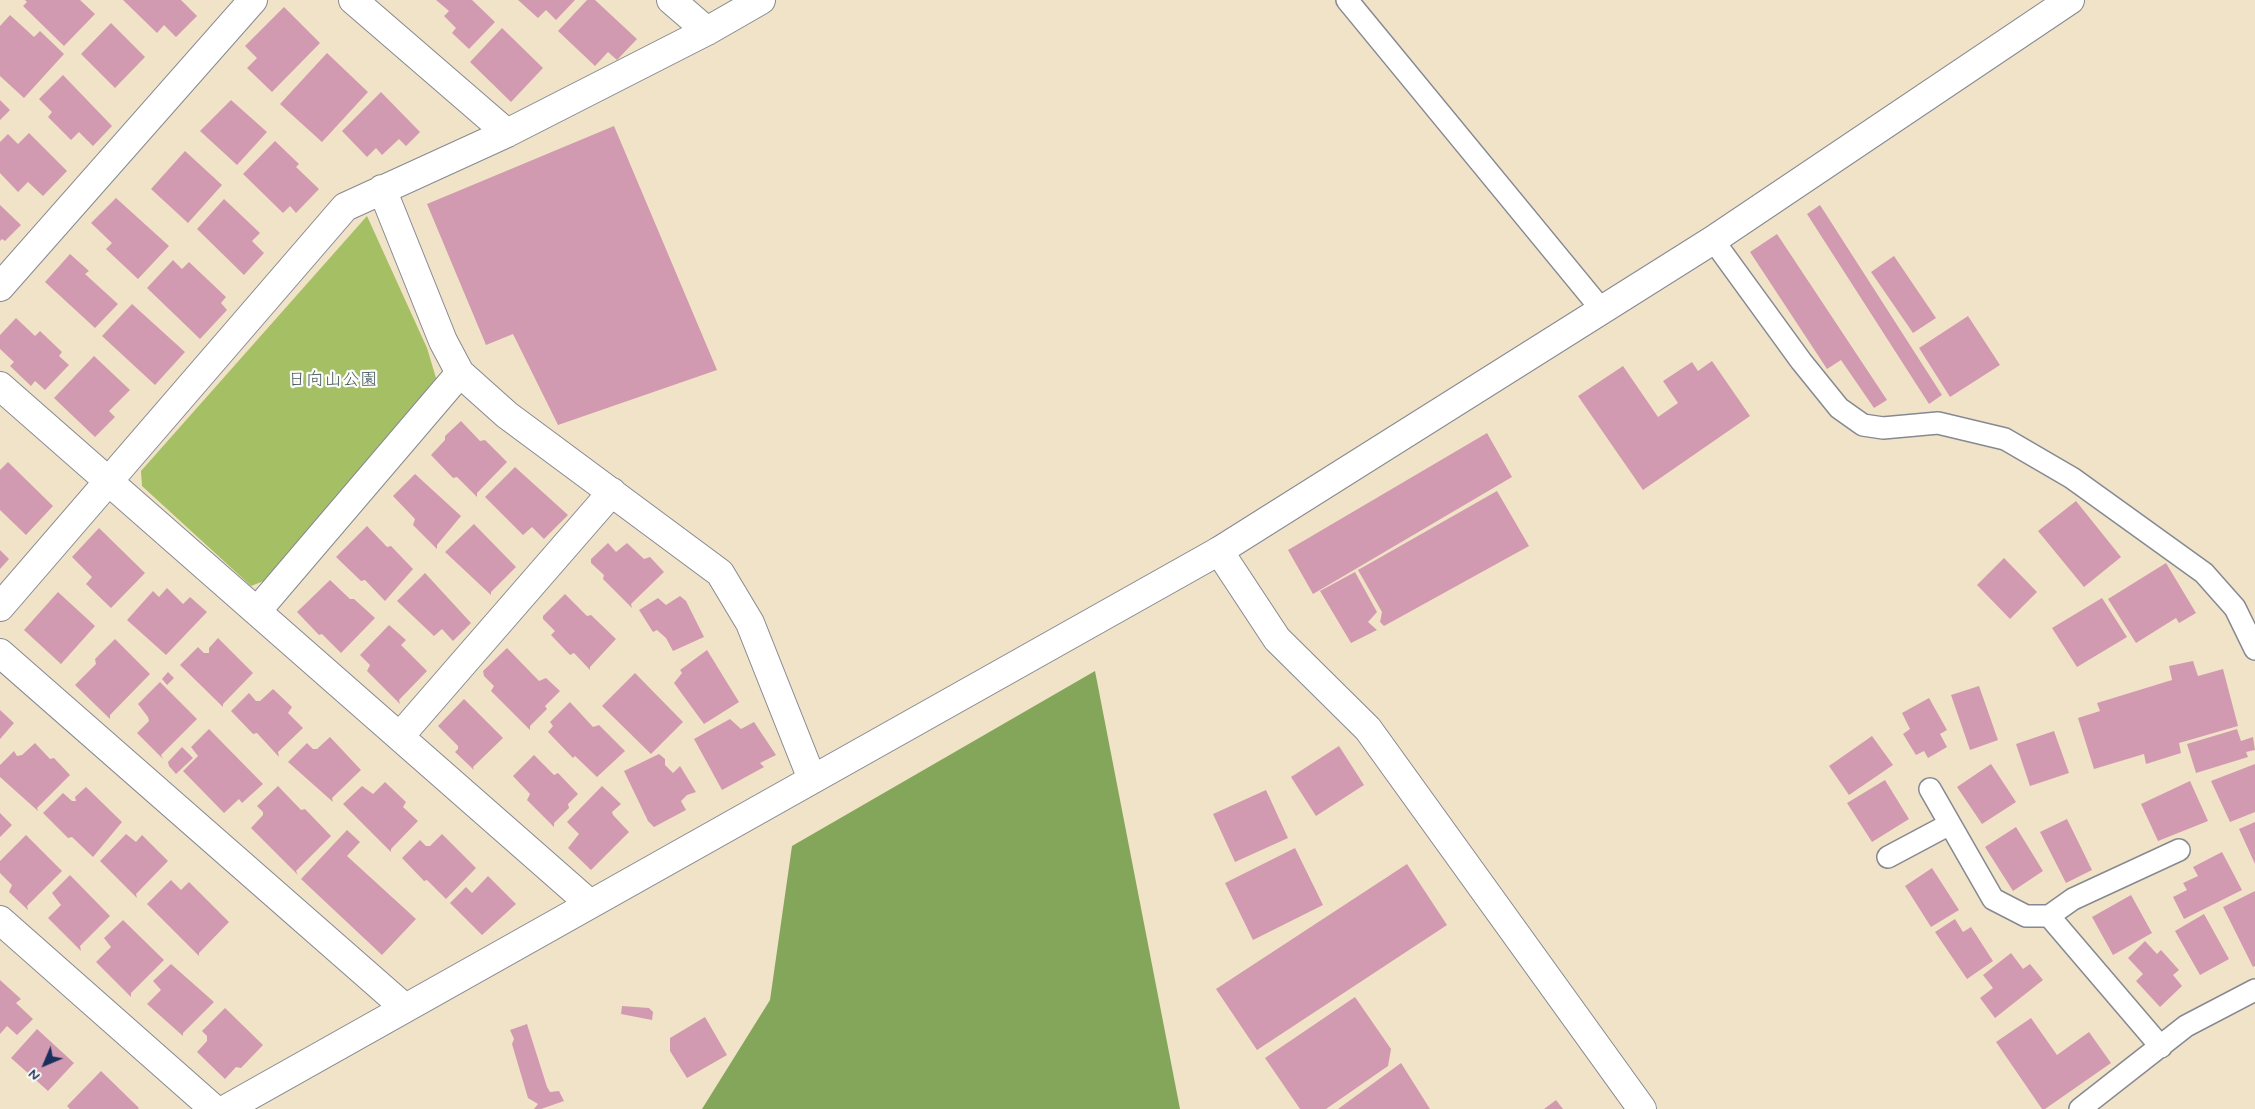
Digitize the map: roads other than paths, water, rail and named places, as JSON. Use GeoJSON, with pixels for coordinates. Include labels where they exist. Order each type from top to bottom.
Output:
{"type":"FeatureCollection","features":[{"type":"Feature","properties":{"kind":"street"},"geometry":{"type":"LineString","coordinates":[[0,287],[253,0]]}},
{"type":"Feature","properties":{"kind":"street"},"geometry":{"type":"LineString","coordinates":[[352,0],[507,133]]}},
{"type":"Feature","properties":{"kind":"street"},"geometry":{"type":"LineString","coordinates":[[670,0],[707,31]]}},
{"type":"Feature","properties":{"kind":"street"},"geometry":{"type":"LineString","coordinates":[[0,607],[345,206],[507,133],[707,31],[761,0]]}},
{"type":"Feature","properties":{"kind":"street"},"geometry":{"type":"LineString","coordinates":[[226,1109],[589,903],[1219,551],[1713,240],[2070,0]]}},
{"type":"Feature","properties":{"kind":"street"},"geometry":{"type":"LineString","coordinates":[[382,189],[443,341],[460,373],[507,415],[720,573],[750,623],[812,779]]}},
{"type":"Feature","properties":{"kind":"street"},"geometry":{"type":"LineString","coordinates":[[257,611],[460,373]]}},
{"type":"Feature","properties":{"kind":"street"},"geometry":{"type":"LineString","coordinates":[[0,386],[589,903]]}},
{"type":"Feature","properties":{"kind":"street"},"geometry":{"type":"LineString","coordinates":[[400,736],[612,492]]}},
{"type":"Feature","properties":{"kind":"street"},"geometry":{"type":"LineString","coordinates":[[1219,551],[1277,639],[1368,729],[1642,1109]]}},
{"type":"Feature","properties":{"kind":"street"},"geometry":{"type":"LineString","coordinates":[[0,653],[405,1008]]}},
{"type":"Feature","properties":{"kind":"street"},"geometry":{"type":"LineString","coordinates":[[0,920],[214,1109]]}},
{"type":"Feature","properties":{"kind":"lane"},"geometry":{"type":"LineString","coordinates":[[1348,0],[1602,310]]}},
{"type":"Feature","properties":{"kind":"lane"},"geometry":{"type":"LineString","coordinates":[[1713,240],[1801,361],[1839,408],[1863,425],[1883,428],[1938,423],[2005,439],[2072,478],[2204,574],[2234,608],[2255,649]]}},
{"type":"Feature","properties":{"kind":"lane"},"geometry":{"type":"LineString","coordinates":[[1930,789],[1993,899],[2026,916],[2049,916],[2073,899],[2178,850]]}},
{"type":"Feature","properties":{"kind":"lane"},"geometry":{"type":"LineString","coordinates":[[1888,857],[1950,824]]}},
{"type":"Feature","properties":{"kind":"lane"},"geometry":{"type":"LineString","coordinates":[[2049,916],[2161,1047]]}},
{"type":"Feature","properties":{"kind":"lane"},"geometry":{"type":"LineString","coordinates":[[2080,1109],[2186,1026],[2255,990]]}},
{"type":"Feature","properties":{"kind":"park label","name":"日向山公園"},"geometry":{"type":"Point","coordinates":[333,381]}}]}
